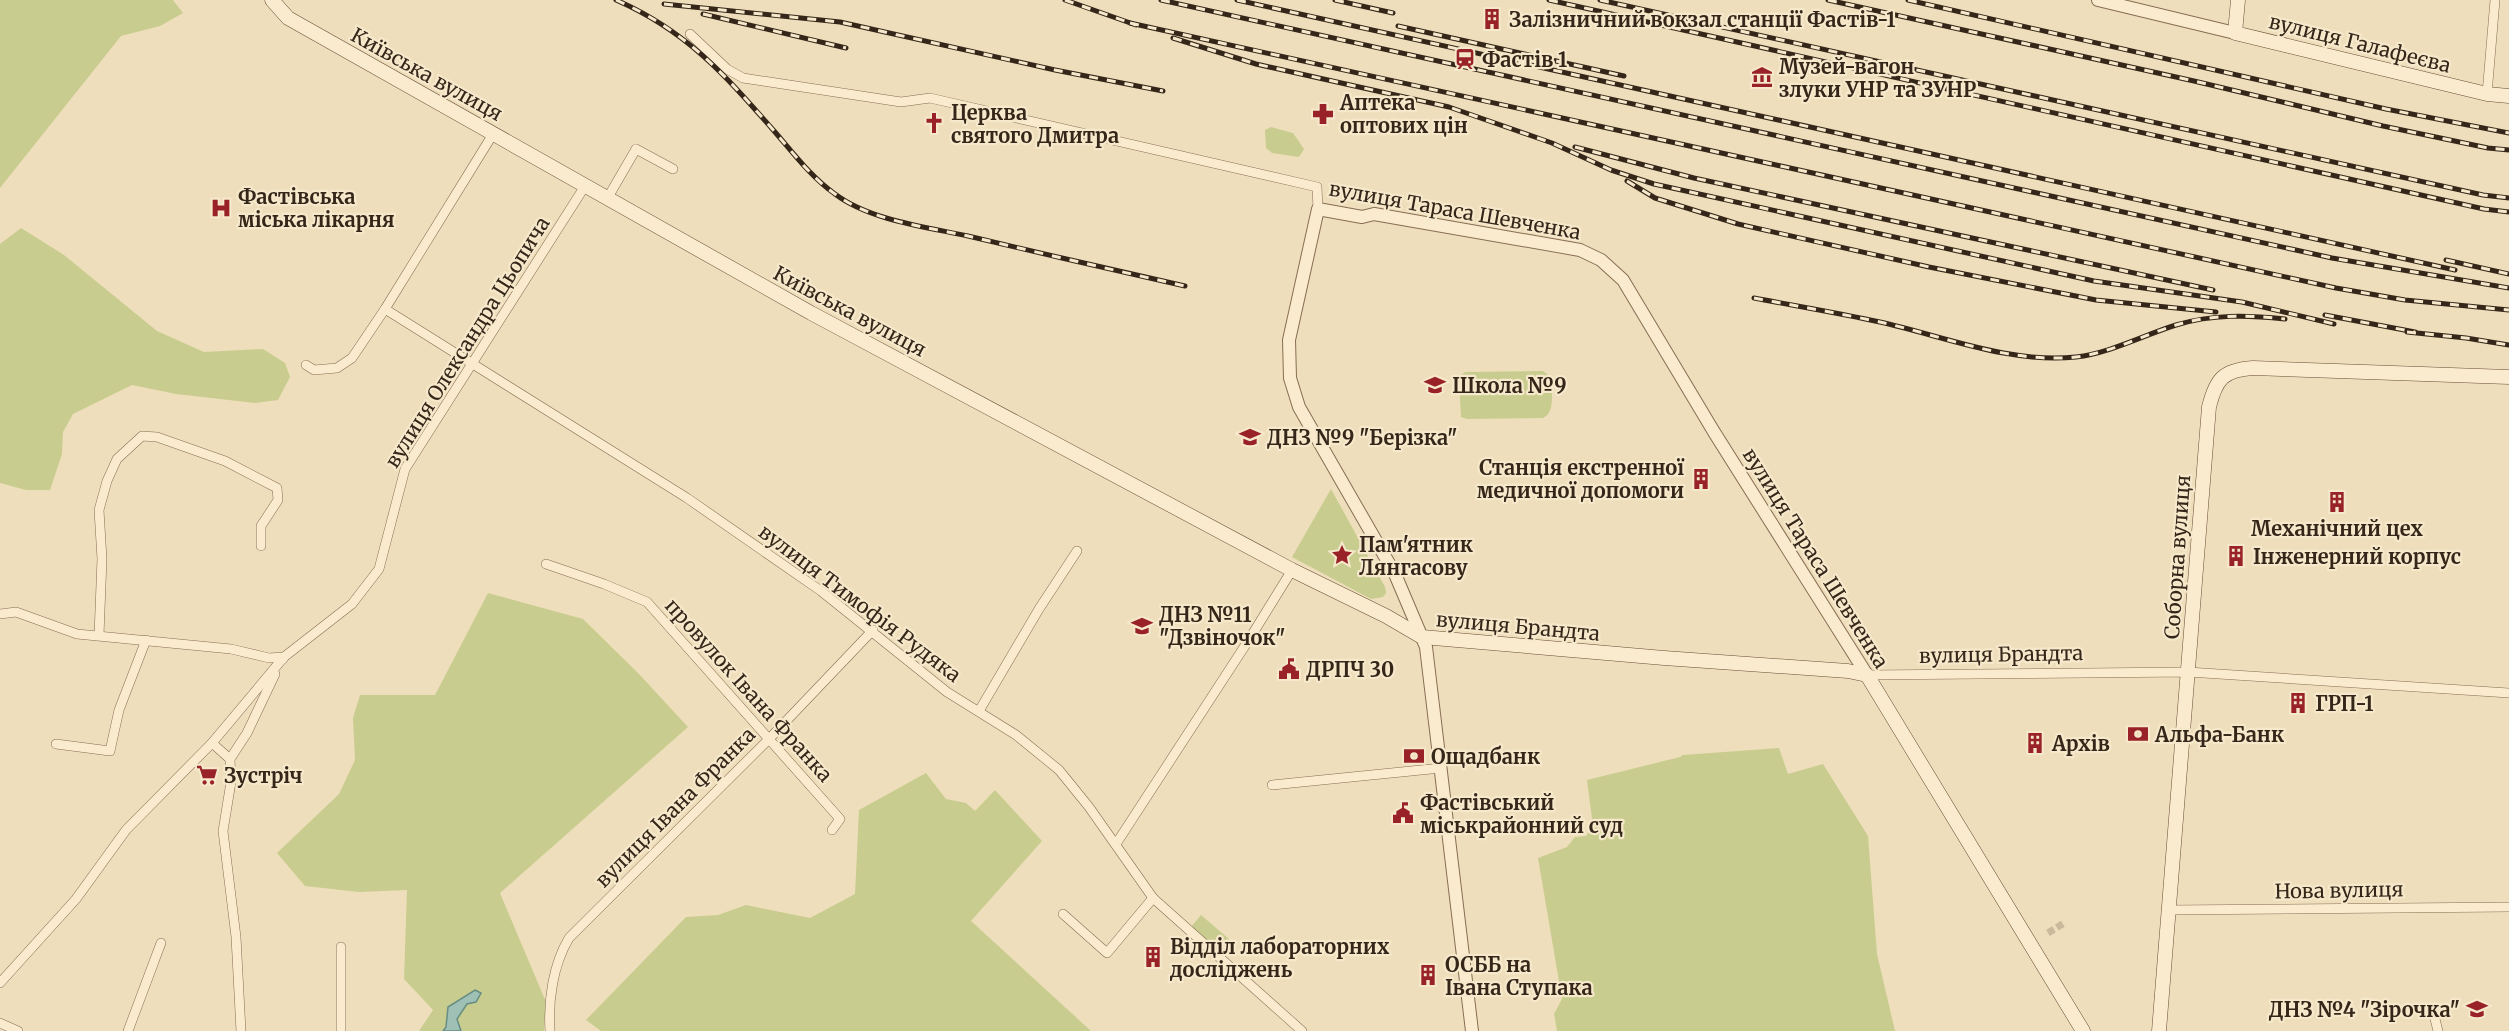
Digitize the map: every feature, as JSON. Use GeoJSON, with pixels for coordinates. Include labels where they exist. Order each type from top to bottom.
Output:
{"type":"FeatureCollection","features":[{"type":"Feature","properties":{"kind":"main road","name":"Київська вулиця"},"geometry":{"type":"LineString","coordinates":[[272,0],[288,18],[811,313],[1422,637]]}},
{"type":"Feature","properties":{"kind":"main road"},"geometry":{"type":"LineString","coordinates":[[2235,33],[2238,0]]}},
{"type":"Feature","properties":{"kind":"main road","name":"вулиця Галафеєва"},"geometry":{"type":"LineString","coordinates":[[2235,33],[2487,93],[2509,96]]}},
{"type":"Feature","properties":{"kind":"main road","name":"Соборна вулиця"},"geometry":{"type":"LineString","coordinates":[[2157,1030],[2169,910],[2209,407],[2214,387],[2221,378],[2237,369],[2253,368],[2509,376]]}},
{"type":"Feature","properties":{"kind":"main road","name":"вулиця Брандта"},"geometry":{"type":"LineString","coordinates":[[1422,637],[1848,671],[1867,675]]}},
{"type":"Feature","properties":{"kind":"main road","name":"вулиця Тараса Шевченка"},"geometry":{"type":"LineString","coordinates":[[1867,675],[2083,1031]]}},
{"type":"Feature","properties":{"kind":"street","name":"вулиця Галафеєва"},"geometry":{"type":"LineString","coordinates":[[2098,0],[2235,33]]}},
{"type":"Feature","properties":{"kind":"street"},"geometry":{"type":"LineString","coordinates":[[2487,93],[2495,0]]}},
{"type":"Feature","properties":{"kind":"street","name":"вулиця Тараса Шевченка"},"geometry":{"type":"LineString","coordinates":[[690,34],[727,69],[743,78],[901,102],[930,98],[1317,187],[1318,209],[1362,217],[1374,214],[1580,250],[1601,261],[1623,280],[1711,427],[1867,675]]}},
{"type":"Feature","properties":{"kind":"street"},"geometry":{"type":"LineString","coordinates":[[306,365],[314,370],[337,368],[352,358],[385,309],[493,134]]}},
{"type":"Feature","properties":{"kind":"street"},"geometry":{"type":"LineString","coordinates":[[607,199],[636,149],[673,169]]}},
{"type":"Feature","properties":{"kind":"street","name":"вулиця Олександра Цьопича"},"geometry":{"type":"LineString","coordinates":[[0,983],[76,899],[126,830],[212,743],[284,657],[352,604],[379,569],[405,469],[585,186]]}},
{"type":"Feature","properties":{"kind":"street"},"geometry":{"type":"LineString","coordinates":[[1318,209],[1289,340],[1290,378],[1299,407],[1395,574],[1426,647],[1472,1031]]}},
{"type":"Feature","properties":{"kind":"street","name":"вулиця Тимофія Рудяка"},"geometry":{"type":"LineString","coordinates":[[385,309],[687,498],[821,591],[873,630],[947,692],[1016,735],[1059,770],[1116,844],[1153,898],[1302,1031]]}},
{"type":"Feature","properties":{"kind":"street"},"geometry":{"type":"LineString","coordinates":[[99,635],[102,559],[99,510],[107,481],[117,459],[142,436],[157,437],[225,461],[277,488],[278,500],[261,526],[261,546]]}},
{"type":"Feature","properties":{"kind":"street"},"geometry":{"type":"LineString","coordinates":[[979,711],[1039,609],[1077,551]]}},
{"type":"Feature","properties":{"kind":"street","name":"провулок Івана Франка"},"geometry":{"type":"LineString","coordinates":[[546,564],[647,602],[840,819],[832,830]]}},
{"type":"Feature","properties":{"kind":"street"},"geometry":{"type":"LineString","coordinates":[[1116,844],[1245,647],[1292,570]]}},
{"type":"Feature","properties":{"kind":"street"},"geometry":{"type":"LineString","coordinates":[[0,614],[16,612],[76,634],[231,649],[269,658],[284,657]]}},
{"type":"Feature","properties":{"kind":"street","name":"вулиця Івана Франка"},"geometry":{"type":"LineString","coordinates":[[550,1031],[548,1008],[560,954],[569,938],[769,739],[873,630]]}},
{"type":"Feature","properties":{"kind":"street"},"geometry":{"type":"LineString","coordinates":[[56,744],[110,751],[119,710],[146,640]]}},
{"type":"Feature","properties":{"kind":"street"},"geometry":{"type":"LineString","coordinates":[[242,1031],[236,937],[223,831],[231,782],[230,759],[247,733],[259,703],[284,657]]}},
{"type":"Feature","properties":{"kind":"street","name":"вулиця Брандта"},"geometry":{"type":"LineString","coordinates":[[1867,675],[2188,672],[2509,693]]}},
{"type":"Feature","properties":{"kind":"street"},"geometry":{"type":"LineString","coordinates":[[212,743],[230,759]]}},
{"type":"Feature","properties":{"kind":"street"},"geometry":{"type":"LineString","coordinates":[[1272,785],[1441,768]]}},
{"type":"Feature","properties":{"kind":"street"},"geometry":{"type":"LineString","coordinates":[[1062,914],[1107,953],[1153,898]]}},
{"type":"Feature","properties":{"kind":"street","name":"Нова вулиця"},"geometry":{"type":"LineString","coordinates":[[2169,910],[2509,907]]}},
{"type":"Feature","properties":{"kind":"street"},"geometry":{"type":"LineString","coordinates":[[128,1031],[162,943]]}},
{"type":"Feature","properties":{"kind":"street"},"geometry":{"type":"LineString","coordinates":[[341,947],[341,1031]]}},
{"type":"Feature","properties":{"kind":"street"},"geometry":{"type":"LineString","coordinates":[[2435,1019],[2438,1031]]}},
{"type":"Feature","properties":{"kind":"street"},"geometry":{"type":"LineString","coordinates":[[0,1023],[18,1031]]}},
{"type":"Feature","properties":{"kind":"green space"},"geometry":{"type":"Polygon","coordinates":[[[0,0],[173,0],[183,13],[160,26],[121,36],[0,188],[0,0]]]}},
{"type":"Feature","properties":{"kind":"green space"},"geometry":{"type":"Polygon","coordinates":[[[1271,127],[1293,133],[1304,149],[1299,157],[1272,153],[1266,148],[1265,130],[1271,127]]]}},
{"type":"Feature","properties":{"kind":"green space"},"geometry":{"type":"Polygon","coordinates":[[[21,228],[64,255],[157,331],[204,352],[263,349],[285,363],[290,377],[278,400],[255,403],[176,394],[132,385],[73,414],[63,432],[62,454],[50,490],[26,490],[0,483],[0,244],[21,228]]]}},
{"type":"Feature","properties":{"kind":"green space"},"geometry":{"type":"Polygon","coordinates":[[[1543,371],[1551,377],[1552,394],[1550,411],[1543,418],[1467,419],[1461,417],[1459,380],[1465,372],[1543,371]]]}},
{"type":"Feature","properties":{"kind":"green space"},"geometry":{"type":"Polygon","coordinates":[[[1331,489],[1385,587],[1386,593],[1383,597],[1371,599],[1292,557],[1331,489]]]}},
{"type":"Feature","properties":{"kind":"green space"},"geometry":{"type":"Polygon","coordinates":[[[488,593],[583,619],[639,674],[688,727],[500,893],[546,1002],[544,1031],[419,1031],[433,1010],[404,979],[407,890],[359,892],[305,886],[277,853],[339,794],[355,760],[353,718],[360,695],[435,695],[488,593]]]}},
{"type":"Feature","properties":{"kind":"green space"},"geometry":{"type":"Polygon","coordinates":[[[1779,748],[1788,774],[1823,764],[1868,836],[1877,954],[1895,1031],[1557,1031],[1554,1014],[1562,999],[1538,858],[1567,847],[1575,837],[1586,836],[1593,826],[1587,780],[1683,755],[1779,748]]]}},
{"type":"Feature","properties":{"kind":"green space"},"geometry":{"type":"Polygon","coordinates":[[[926,773],[946,799],[966,803],[975,811],[995,790],[1042,841],[971,921],[1091,1031],[601,1031],[586,1020],[686,917],[718,915],[746,905],[810,918],[855,894],[859,810],[926,773]]]}},
{"type":"Feature","properties":{"kind":"green space"},"geometry":{"type":"Polygon","coordinates":[[[1201,915],[1229,939],[1218,951],[1191,927],[1201,915]]]}},
{"type":"Feature","properties":{"kind":"water"},"geometry":{"type":"Polygon","coordinates":[[[475,990],[481,993],[476,1002],[467,1004],[457,1019],[461,1031],[443,1031],[446,1027],[448,1007],[475,990]]]}},
{"type":"Feature","properties":{"kind":"tunnel"},"geometry":{"type":"LineString","coordinates":[[2048,933],[2064,923]]}},
{"type":"Feature","properties":{"kind":"railway"},"geometry":{"type":"LineString","coordinates":[[616,0],[664,26],[703,56],[739,92],[811,173],[827,188],[849,203],[881,216],[916,226],[1185,286]]}},
{"type":"Feature","properties":{"kind":"railway"},"geometry":{"type":"LineString","coordinates":[[1065,0],[1136,25]]}},
{"type":"Feature","properties":{"kind":"railway"},"geometry":{"type":"LineString","coordinates":[[1161,0],[2332,258],[2509,288]]}},
{"type":"Feature","properties":{"kind":"railway"},"geometry":{"type":"LineString","coordinates":[[1237,0],[2455,270]]}},
{"type":"Feature","properties":{"kind":"railway"},"geometry":{"type":"LineString","coordinates":[[1335,0],[1393,13]]}},
{"type":"Feature","properties":{"kind":"railway"},"geometry":{"type":"LineString","coordinates":[[1549,0],[2484,209],[2509,212]]}},
{"type":"Feature","properties":{"kind":"railway"},"geometry":{"type":"LineString","coordinates":[[1600,0],[2483,195],[2509,198]]}},
{"type":"Feature","properties":{"kind":"railway"},"geometry":{"type":"LineString","coordinates":[[1828,0],[2194,81],[2383,126],[2488,148],[2509,150]]}},
{"type":"Feature","properties":{"kind":"railway"},"geometry":{"type":"LineString","coordinates":[[1908,0],[2386,109],[2509,133]]}},
{"type":"Feature","properties":{"kind":"railway"},"geometry":{"type":"LineString","coordinates":[[664,4],[840,22],[1055,70],[1163,91]]}},
{"type":"Feature","properties":{"kind":"railway"},"geometry":{"type":"LineString","coordinates":[[703,14],[846,48]]}},
{"type":"Feature","properties":{"kind":"railway"},"geometry":{"type":"LineString","coordinates":[[1130,23],[2336,288],[2405,300],[2509,310]]}},
{"type":"Feature","properties":{"kind":"railway"},"geometry":{"type":"LineString","coordinates":[[1398,26],[1624,76]]}},
{"type":"Feature","properties":{"kind":"railway"},"geometry":{"type":"LineString","coordinates":[[1173,38],[1256,64],[1449,107],[1552,143],[1611,170],[1654,184],[2094,281],[2242,302],[2334,324]]}},
{"type":"Feature","properties":{"kind":"railway"},"geometry":{"type":"LineString","coordinates":[[1575,147],[1694,178],[2213,290]]}},
{"type":"Feature","properties":{"kind":"railway"},"geometry":{"type":"LineString","coordinates":[[1627,181],[1655,198],[1738,224],[1929,267],[2096,300],[2216,312]]}},
{"type":"Feature","properties":{"kind":"railway"},"geometry":{"type":"LineString","coordinates":[[2446,260],[2509,274]]}},
{"type":"Feature","properties":{"kind":"railway"},"geometry":{"type":"LineString","coordinates":[[1754,298],[1880,322],[2002,353],[2051,358],[2076,357],[2101,352],[2190,321],[2244,316],[2285,319]]}},
{"type":"Feature","properties":{"kind":"railway"},"geometry":{"type":"LineString","coordinates":[[2325,315],[2415,332]]}},
{"type":"Feature","properties":{"kind":"railway"},"geometry":{"type":"LineString","coordinates":[[2407,332],[2509,345]]}},
{"type":"Feature","properties":{"kind":"place","name":"Залізничний вокзал станції Фастів-1"},"geometry":{"type":"Point","coordinates":[1492,19]}},
{"type":"Feature","properties":{"kind":"place","name":"Фастів 1"},"geometry":{"type":"Point","coordinates":[1465,59]}},
{"type":"Feature","properties":{"kind":"place","name":"Музей-вагон злуки УНР та ЗУНР"},"geometry":{"type":"Point","coordinates":[1762,77]}},
{"type":"Feature","properties":{"kind":"place","name":"Аптека оптових цін"},"geometry":{"type":"Point","coordinates":[1323,114]}},
{"type":"Feature","properties":{"kind":"place","name":"Церква святого Дмитра"},"geometry":{"type":"Point","coordinates":[934,123]}},
{"type":"Feature","properties":{"kind":"place","name":"Фастівська міська лікарня"},"geometry":{"type":"Point","coordinates":[221,208]}},
{"type":"Feature","properties":{"kind":"place","name":"Школа №9"},"geometry":{"type":"Point","coordinates":[1435,385]}},
{"type":"Feature","properties":{"kind":"place","name":"ДНЗ №9 \"Берізка\""},"geometry":{"type":"Point","coordinates":[1250,437]}},
{"type":"Feature","properties":{"kind":"place","name":"Станція екстренної медичної допомоги"},"geometry":{"type":"Point","coordinates":[1701,479]}},
{"type":"Feature","properties":{"kind":"place","name":"Механічний цех"},"geometry":{"type":"Point","coordinates":[2337,502]}},
{"type":"Feature","properties":{"kind":"place","name":"Пам'ятник Лянгасову"},"geometry":{"type":"Point","coordinates":[1342,555]}},
{"type":"Feature","properties":{"kind":"place","name":"Інженерний корпус"},"geometry":{"type":"Point","coordinates":[2236,556]}},
{"type":"Feature","properties":{"kind":"place","name":"ДНЗ №11 \"Дзвіночок\""},"geometry":{"type":"Point","coordinates":[1142,626]}},
{"type":"Feature","properties":{"kind":"place","name":"ДРПЧ 30"},"geometry":{"type":"Point","coordinates":[1289,669]}},
{"type":"Feature","properties":{"kind":"place","name":"ГРП-1"},"geometry":{"type":"Point","coordinates":[2298,703]}},
{"type":"Feature","properties":{"kind":"place","name":"Альфа-Банк"},"geometry":{"type":"Point","coordinates":[2138,734]}},
{"type":"Feature","properties":{"kind":"place","name":"Архів"},"geometry":{"type":"Point","coordinates":[2035,743]}},
{"type":"Feature","properties":{"kind":"place","name":"Ощадбанк"},"geometry":{"type":"Point","coordinates":[1414,756]}},
{"type":"Feature","properties":{"kind":"place","name":"Зустріч"},"geometry":{"type":"Point","coordinates":[207,775]}},
{"type":"Feature","properties":{"kind":"place","name":"Фастівський міськрайонний суд"},"geometry":{"type":"Point","coordinates":[1403,813]}},
{"type":"Feature","properties":{"kind":"place","name":"Відділ лабораторних досліджень"},"geometry":{"type":"Point","coordinates":[1153,957]}},
{"type":"Feature","properties":{"kind":"place","name":"ОСББ на Івана Ступака"},"geometry":{"type":"Point","coordinates":[1428,975]}},
{"type":"Feature","properties":{"kind":"place","name":"ДНЗ №4 \"Зірочка\""},"geometry":{"type":"Point","coordinates":[2477,1009]}}]}
